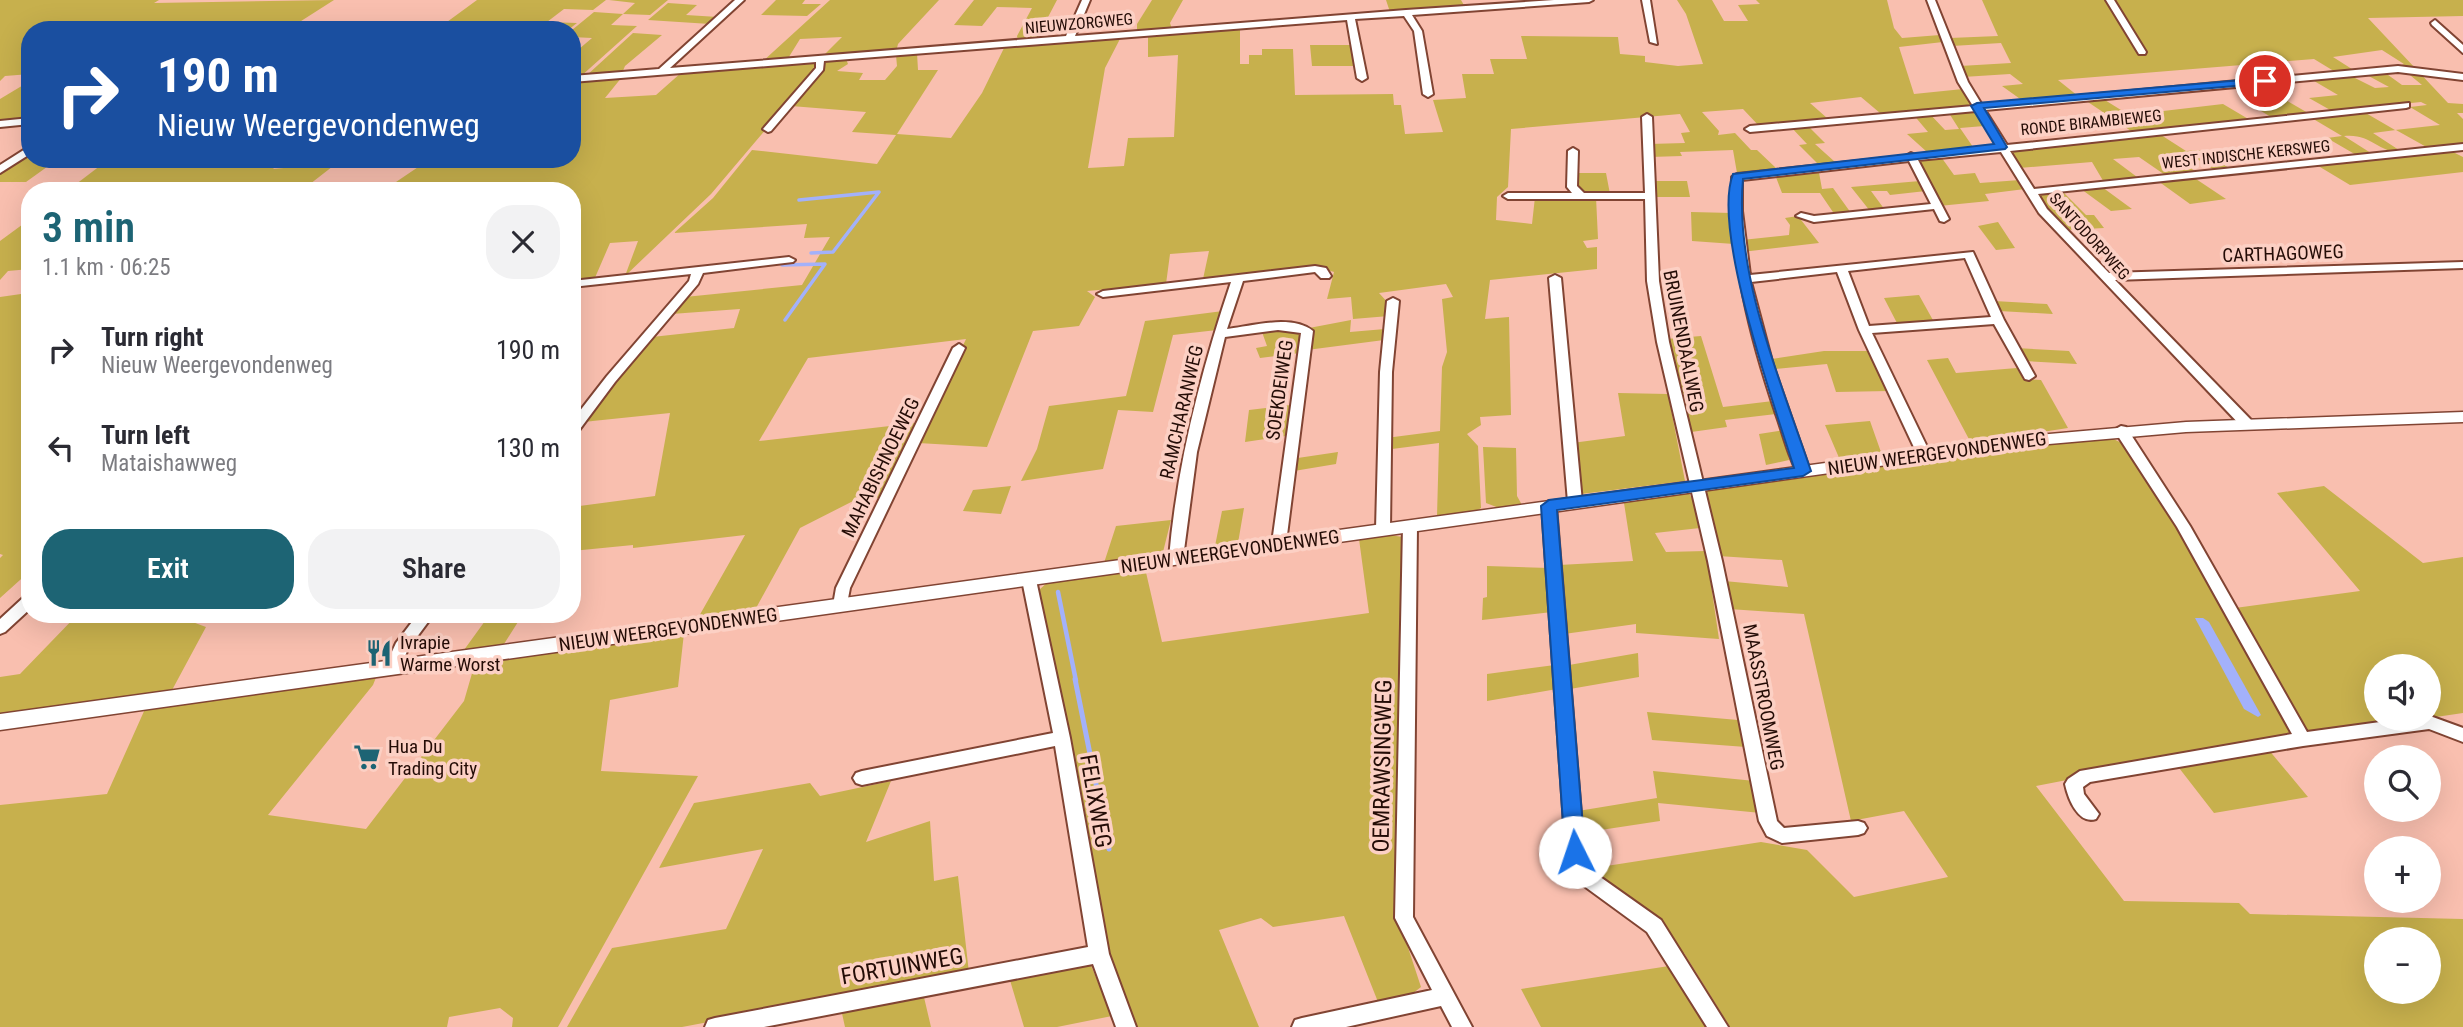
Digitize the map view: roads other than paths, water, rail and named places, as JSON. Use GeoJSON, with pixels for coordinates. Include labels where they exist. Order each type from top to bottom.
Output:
{"type":"FeatureCollection","features":[{"type":"Feature","properties":{"kind":"street"},"geometry":{"type":"LineString","coordinates":[[661,72],[740,0]]}},
{"type":"Feature","properties":{"kind":"street"},"geometry":{"type":"LineString","coordinates":[[1069,39],[1086,0]]}},
{"type":"Feature","properties":{"kind":"street","name":"NIEUWZORGWEG"},"geometry":{"type":"LineString","coordinates":[[581,78],[1350,16],[1589,0]]}},
{"type":"Feature","properties":{"kind":"street"},"geometry":{"type":"LineString","coordinates":[[1646,0],[1654,42]]}},
{"type":"Feature","properties":{"kind":"street","name":"SANTODORPWEG"},"geometry":{"type":"LineString","coordinates":[[1931,0],[1957,70],[2001,147],[2052,221],[2248,425]]}},
{"type":"Feature","properties":{"kind":"street"},"geometry":{"type":"LineString","coordinates":[[2110,0],[2142,52]]}},
{"type":"Feature","properties":{"kind":"street"},"geometry":{"type":"LineString","coordinates":[[1406,12],[1418,31],[1428,94]]}},
{"type":"Feature","properties":{"kind":"street"},"geometry":{"type":"LineString","coordinates":[[1350,16],[1362,78]]}},
{"type":"Feature","properties":{"kind":"street"},"geometry":{"type":"LineString","coordinates":[[2435,23],[2463,50]]}},
{"type":"Feature","properties":{"kind":"street"},"geometry":{"type":"LineString","coordinates":[[768,129],[820,68],[820,59]]}},
{"type":"Feature","properties":{"kind":"street"},"geometry":{"type":"LineString","coordinates":[[1750,129],[2398,69],[2463,77]]}},
{"type":"Feature","properties":{"kind":"street","name":"RONDE BIRAMBIEWEG"},"geometry":{"type":"LineString","coordinates":[[1747,279],[1741,257],[1735,197],[1737,177],[1911,156],[2406,105]]}},
{"type":"Feature","properties":{"kind":"street","name":"BRUINENDAALWEG"},"geometry":{"type":"LineString","coordinates":[[1647,117],[1648,196],[1657,306],[1695,486]]}},
{"type":"Feature","properties":{"kind":"street"},"geometry":{"type":"LineString","coordinates":[[0,124],[21,122]]}},
{"type":"Feature","properties":{"kind":"street","name":"WEST INDISCHE KERSWEG"},"geometry":{"type":"LineString","coordinates":[[2032,192],[2463,147]]}},
{"type":"Feature","properties":{"kind":"street"},"geometry":{"type":"LineString","coordinates":[[1573,151],[1572,187],[1580,195]]}},
{"type":"Feature","properties":{"kind":"street"},"geometry":{"type":"LineString","coordinates":[[0,170],[21,155]]}},
{"type":"Feature","properties":{"kind":"street"},"geometry":{"type":"LineString","coordinates":[[1911,156],[1944,219]]}},
{"type":"Feature","properties":{"kind":"street"},"geometry":{"type":"LineString","coordinates":[[1508,196],[1648,196]]}},
{"type":"Feature","properties":{"kind":"street"},"geometry":{"type":"LineString","coordinates":[[1801,216],[1814,219],[1937,206]]}},
{"type":"Feature","properties":{"kind":"street"},"geometry":{"type":"LineString","coordinates":[[1803,471],[1764,352],[1747,279],[1969,254],[1998,320],[2029,376]]}},
{"type":"Feature","properties":{"kind":"street"},"geometry":{"type":"LineString","coordinates":[[581,283],[789,260]]}},
{"type":"Feature","properties":{"kind":"street","name":"CARTHAGOWEG"},"geometry":{"type":"LineString","coordinates":[[2104,277],[2463,265]]}},
{"type":"Feature","properties":{"kind":"street"},"geometry":{"type":"LineString","coordinates":[[1103,294],[1315,269],[1322,270],[1325,275]]}},
{"type":"Feature","properties":{"kind":"street"},"geometry":{"type":"LineString","coordinates":[[581,418],[694,282],[698,270]]}},
{"type":"Feature","properties":{"kind":"street"},"geometry":{"type":"LineString","coordinates":[[1842,270],[1865,330],[1924,454]]}},
{"type":"Feature","properties":{"kind":"street","name":"RAMCHARANWEG"},"geometry":{"type":"LineString","coordinates":[[1176,558],[1186,470],[1218,334],[1238,278]]}},
{"type":"Feature","properties":{"kind":"street"},"geometry":{"type":"LineString","coordinates":[[1555,278],[1575,502]]}},
{"type":"Feature","properties":{"kind":"street"},"geometry":{"type":"LineString","coordinates":[[1383,529],[1386,372],[1393,301]]}},
{"type":"Feature","properties":{"kind":"street"},"geometry":{"type":"LineString","coordinates":[[1865,330],[1998,320]]}},
{"type":"Feature","properties":{"kind":"street","name":"SOEKDEIWEG"},"geometry":{"type":"LineString","coordinates":[[1218,334],[1285,327],[1301,327],[1307,331],[1279,543]]}},
{"type":"Feature","properties":{"kind":"street","name":"MAHABISHNOEWEG"},"geometry":{"type":"LineString","coordinates":[[841,605],[843,588],[959,348]]}},
{"type":"Feature","properties":{"kind":"street","name":"NIEUW WEERGEVONDENWEG"},"geometry":{"type":"LineString","coordinates":[[0,722],[1924,454],[2121,430],[2463,418]]}},
{"type":"Feature","properties":{"kind":"street"},"geometry":{"type":"LineString","coordinates":[[2121,430],[2183,526],[2303,739]]}},
{"type":"Feature","properties":{"kind":"street","name":"MAASSTROOMWEG"},"geometry":{"type":"LineString","coordinates":[[1695,486],[1715,562],[1747,728],[1771,828],[1778,835],[1789,836],[1858,828]]}},
{"type":"Feature","properties":{"kind":"street"},"geometry":{"type":"LineString","coordinates":[[1549,506],[1575,852],[1590,880],[1654,926],[1718,1027]]}},
{"type":"Feature","properties":{"kind":"street","name":"OEMRAWSINGWEG"},"geometry":{"type":"LineString","coordinates":[[1410,526],[1404,918],[1412,938],[1447,996],[1462,1027]]}},
{"type":"Feature","properties":{"kind":"street","name":"FELIXWEG"},"geometry":{"type":"LineString","coordinates":[[1029,580],[1062,738],[1099,954],[1126,1027]]}},
{"type":"Feature","properties":{"kind":"street"},"geometry":{"type":"LineString","coordinates":[[0,628],[21,608]]}},
{"type":"Feature","properties":{"kind":"street"},"geometry":{"type":"LineString","coordinates":[[393,667],[401,646],[419,623]]}},
{"type":"Feature","properties":{"kind":"street"},"geometry":{"type":"LineString","coordinates":[[2090,814],[2076,796],[2074,784],[2086,776],[2303,739],[2430,722],[2463,735]]}},
{"type":"Feature","properties":{"kind":"street"},"geometry":{"type":"LineString","coordinates":[[862,778],[1062,738]]}},
{"type":"Feature","properties":{"kind":"street","name":"FORTUINWEG"},"geometry":{"type":"LineString","coordinates":[[715,1027],[766,1021],[1099,954]]}},
{"type":"Feature","properties":{"kind":"street"},"geometry":{"type":"LineString","coordinates":[[1302,1027],[1447,996]]}},
{"type":"Feature","properties":{"kind":"water"},"geometry":{"type":"Polygon","coordinates":[[[2195,618],[2203,618],[2209,622],[2261,715],[2258,717],[2244,709],[2195,618]]]}},
{"type":"Feature","properties":{"kind":"waterway"},"geometry":{"type":"LineString","coordinates":[[799,200],[879,192],[833,252],[811,253]]}},
{"type":"Feature","properties":{"kind":"waterway"},"geometry":{"type":"LineString","coordinates":[[782,265],[825,264],[785,320]]}},
{"type":"Feature","properties":{"kind":"waterway"},"geometry":{"type":"LineString","coordinates":[[1058,592],[1076,681]]}},
{"type":"Feature","properties":{"kind":"waterway"},"geometry":{"type":"LineString","coordinates":[[1075,679],[1109,849]]}},
{"type":"Feature","properties":{"kind":"place","name":"Ivrapie Warme Worst"},"geometry":{"type":"Point","coordinates":[379,653]}},
{"type":"Feature","properties":{"kind":"place","name":"Hua Du Trading City"},"geometry":{"type":"Point","coordinates":[367,757]}}]}
